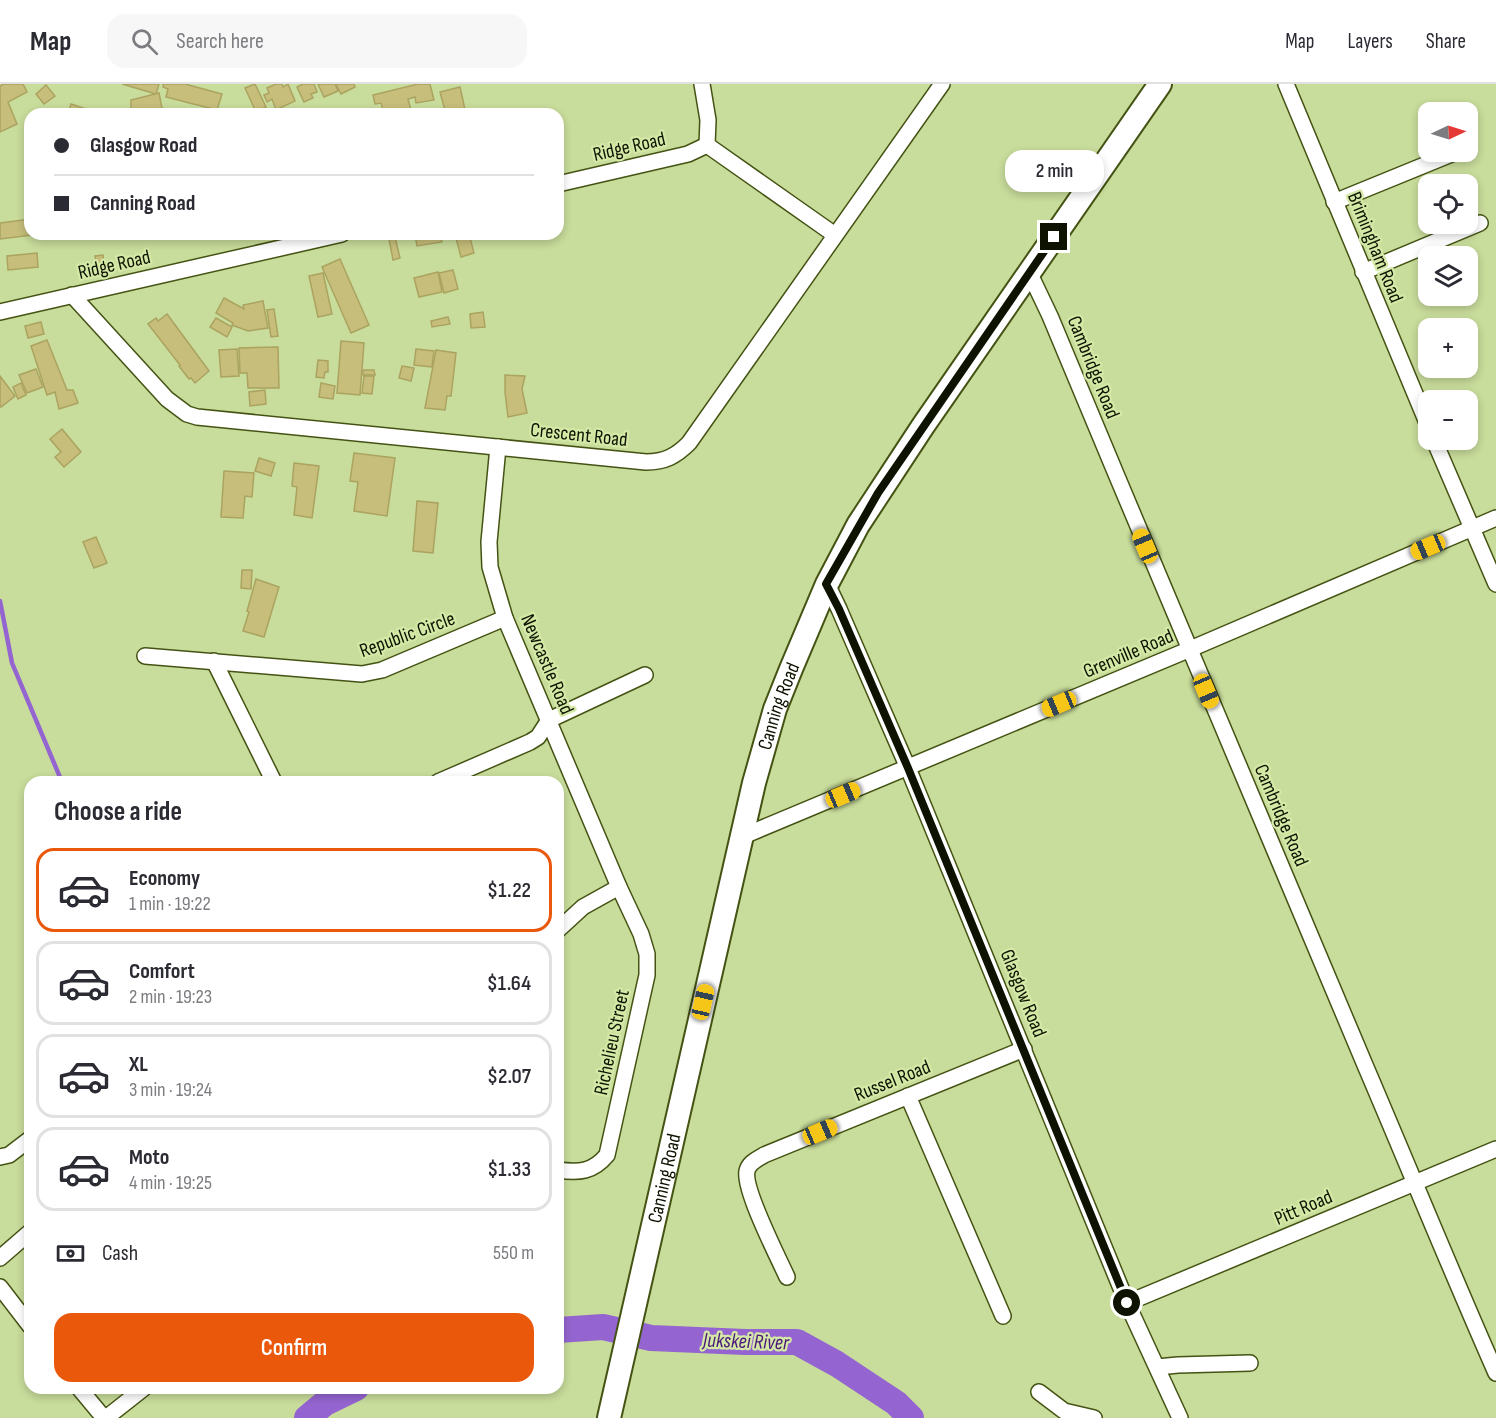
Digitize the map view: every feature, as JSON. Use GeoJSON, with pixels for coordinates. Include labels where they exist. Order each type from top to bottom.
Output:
{"type":"FeatureCollection","features":[{"type":"Feature","properties":{"kind":"main road","name":"Canning Road"},"geometry":{"type":"LineString","coordinates":[[609,1418],[741,837],[775,709],[826,584],[878,493],[1160,84]]}},
{"type":"Feature","properties":{"kind":"street"},"geometry":{"type":"LineString","coordinates":[[702,84],[708,120],[707,145],[835,235]]}},
{"type":"Feature","properties":{"kind":"street","name":"Crescent Road"},"geometry":{"type":"LineString","coordinates":[[72,295],[167,399],[186,414],[646,462],[666,460],[675,456],[689,443],[942,84]]}},
{"type":"Feature","properties":{"kind":"street","name":"Brimingham Road"},"geometry":{"type":"LineString","coordinates":[[1286,84],[1418,401]]}},
{"type":"Feature","properties":{"kind":"street","name":"Ridge Road"},"geometry":{"type":"LineString","coordinates":[[564,183],[688,154],[707,145]]}},
{"type":"Feature","properties":{"kind":"street"},"geometry":{"type":"LineString","coordinates":[[1334,202],[1432,162]]}},
{"type":"Feature","properties":{"kind":"street"},"geometry":{"type":"LineString","coordinates":[[1363,272],[1480,223]]}},
{"type":"Feature","properties":{"kind":"street","name":"Ridge Road"},"geometry":{"type":"LineString","coordinates":[[0,312],[315,240]]}},
{"type":"Feature","properties":{"kind":"street","name":"Cambridge Road"},"geometry":{"type":"LineString","coordinates":[[1030,273],[1413,1184],[1496,1373]]}},
{"type":"Feature","properties":{"kind":"street","name":"Newcastle Road"},"geometry":{"type":"LineString","coordinates":[[498,447],[488,555],[505,618],[619,887]]}},
{"type":"Feature","properties":{"kind":"street"},"geometry":{"type":"LineString","coordinates":[[1438,450],[1496,584]]}},
{"type":"Feature","properties":{"kind":"street","name":"Grenville Road"},"geometry":{"type":"LineString","coordinates":[[741,837],[1496,518]]}},
{"type":"Feature","properties":{"kind":"street","name":"Glasgow Road"},"geometry":{"type":"LineString","coordinates":[[826,584],[908,768],[1127,1303],[1157,1367],[1175,1416]]}},
{"type":"Feature","properties":{"kind":"street","name":"Republic Circle"},"geometry":{"type":"LineString","coordinates":[[145,656],[352,674],[372,673],[505,618]]}},
{"type":"Feature","properties":{"kind":"street"},"geometry":{"type":"LineString","coordinates":[[214,661],[271,776]]}},
{"type":"Feature","properties":{"kind":"street"},"geometry":{"type":"LineString","coordinates":[[452,776],[530,742],[538,737],[549,720],[645,675]]}},
{"type":"Feature","properties":{"kind":"street"},"geometry":{"type":"LineString","coordinates":[[564,924],[583,907],[619,887]]}},
{"type":"Feature","properties":{"kind":"street","name":"Richelieu Street"},"geometry":{"type":"LineString","coordinates":[[564,1171],[574,1172],[593,1168],[607,1155],[648,966],[647,954],[640,934],[619,887]]}},
{"type":"Feature","properties":{"kind":"street","name":"Russel Road"},"geometry":{"type":"LineString","coordinates":[[787,1277],[750,1191],[747,1170],[751,1164],[764,1155],[1024,1049]]}},
{"type":"Feature","properties":{"kind":"street"},"geometry":{"type":"LineString","coordinates":[[908,1096],[1003,1316]]}},
{"type":"Feature","properties":{"kind":"street"},"geometry":{"type":"LineString","coordinates":[[0,1157],[9,1155],[24,1144]]}},
{"type":"Feature","properties":{"kind":"street","name":"Pitt Road"},"geometry":{"type":"LineString","coordinates":[[1127,1303],[1496,1149]]}},
{"type":"Feature","properties":{"kind":"street"},"geometry":{"type":"LineString","coordinates":[[0,1258],[24,1237]]}},
{"type":"Feature","properties":{"kind":"street"},"geometry":{"type":"LineString","coordinates":[[0,1287],[24,1318]]}},
{"type":"Feature","properties":{"kind":"street"},"geometry":{"type":"LineString","coordinates":[[1157,1367],[1250,1363]]}},
{"type":"Feature","properties":{"kind":"street"},"geometry":{"type":"LineString","coordinates":[[1039,1392],[1064,1411],[1094,1418]]}},
{"type":"Feature","properties":{"kind":"street"},"geometry":{"type":"LineString","coordinates":[[84,1394],[105,1418],[136,1394]]}},
{"type":"Feature","properties":{"kind":"building"},"geometry":{"type":"Polygon","coordinates":[[[23,84],[27,92],[8,102],[17,124],[0,132],[0,86],[23,84]]]}},
{"type":"Feature","properties":{"kind":"building"},"geometry":{"type":"Polygon","coordinates":[[[122,84],[159,84],[156,94],[122,84]]]}},
{"type":"Feature","properties":{"kind":"building"},"geometry":{"type":"Polygon","coordinates":[[[163,84],[185,84],[222,94],[218,108],[209,108],[166,97],[168,89],[163,87],[163,84]]]}},
{"type":"Feature","properties":{"kind":"building"},"geometry":{"type":"Polygon","coordinates":[[[255,84],[266,107],[254,108],[245,88],[255,84]]]}},
{"type":"Feature","properties":{"kind":"building"},"geometry":{"type":"Polygon","coordinates":[[[276,84],[282,84],[283,87],[288,84],[295,101],[275,108],[272,99],[267,102],[264,95],[269,93],[267,88],[276,84]]]}},
{"type":"Feature","properties":{"kind":"building"},"geometry":{"type":"Polygon","coordinates":[[[303,84],[314,84],[317,92],[311,94],[313,98],[304,102],[297,87],[303,84]]]}},
{"type":"Feature","properties":{"kind":"building"},"geometry":{"type":"Polygon","coordinates":[[[318,84],[335,84],[338,91],[324,97],[318,84]]]}},
{"type":"Feature","properties":{"kind":"building"},"geometry":{"type":"Polygon","coordinates":[[[336,84],[354,84],[355,87],[341,94],[336,84]]]}},
{"type":"Feature","properties":{"kind":"building"},"geometry":{"type":"Polygon","coordinates":[[[418,84],[430,84],[434,100],[416,103],[415,97],[408,99],[410,108],[382,108],[381,103],[375,104],[373,95],[418,84]]]}},
{"type":"Feature","properties":{"kind":"building"},"geometry":{"type":"Polygon","coordinates":[[[46,85],[55,96],[44,104],[36,94],[46,85]]]}},
{"type":"Feature","properties":{"kind":"building"},"geometry":{"type":"Polygon","coordinates":[[[460,87],[465,108],[444,108],[440,92],[460,87]]]}},
{"type":"Feature","properties":{"kind":"building"},"geometry":{"type":"Polygon","coordinates":[[[159,93],[162,108],[131,108],[131,100],[159,93]]]}},
{"type":"Feature","properties":{"kind":"building"},"geometry":{"type":"Polygon","coordinates":[[[71,104],[83,108],[70,108],[71,104]]]}},
{"type":"Feature","properties":{"kind":"building"},"geometry":{"type":"Polygon","coordinates":[[[24,220],[24,236],[0,239],[0,223],[24,220]]]}},
{"type":"Feature","properties":{"kind":"building"},"geometry":{"type":"Polygon","coordinates":[[[389,240],[396,240],[400,258],[393,260],[389,240]]]}},
{"type":"Feature","properties":{"kind":"building"},"geometry":{"type":"Polygon","coordinates":[[[416,240],[442,240],[442,242],[417,246],[416,240]]]}},
{"type":"Feature","properties":{"kind":"building"},"geometry":{"type":"Polygon","coordinates":[[[457,240],[471,240],[474,253],[461,257],[457,240]]]}},
{"type":"Feature","properties":{"kind":"building"},"geometry":{"type":"Polygon","coordinates":[[[37,253],[38,267],[8,270],[7,256],[37,253]]]}},
{"type":"Feature","properties":{"kind":"building"},"geometry":{"type":"Polygon","coordinates":[[[103,255],[104,265],[97,266],[95,256],[103,255]]]}},
{"type":"Feature","properties":{"kind":"building"},"geometry":{"type":"Polygon","coordinates":[[[340,259],[369,325],[351,333],[322,267],[340,259]]]}},
{"type":"Feature","properties":{"kind":"building"},"geometry":{"type":"Polygon","coordinates":[[[453,270],[458,289],[444,293],[439,273],[453,270]]]}},
{"type":"Feature","properties":{"kind":"building"},"geometry":{"type":"Polygon","coordinates":[[[438,272],[442,292],[419,297],[414,278],[438,272]]]}},
{"type":"Feature","properties":{"kind":"building"},"geometry":{"type":"Polygon","coordinates":[[[323,273],[332,314],[318,317],[309,276],[323,273]]]}},
{"type":"Feature","properties":{"kind":"building"},"geometry":{"type":"Polygon","coordinates":[[[224,298],[244,309],[243,305],[263,301],[268,328],[248,331],[232,325],[233,323],[216,313],[224,298]]]}},
{"type":"Feature","properties":{"kind":"building"},"geometry":{"type":"Polygon","coordinates":[[[274,309],[278,336],[271,337],[267,310],[274,309]]]}},
{"type":"Feature","properties":{"kind":"building"},"geometry":{"type":"Polygon","coordinates":[[[483,312],[485,327],[471,328],[470,314],[483,312]]]}},
{"type":"Feature","properties":{"kind":"building"},"geometry":{"type":"Polygon","coordinates":[[[167,314],[209,371],[195,383],[191,378],[189,379],[148,324],[156,318],[158,321],[167,314]]]}},
{"type":"Feature","properties":{"kind":"building"},"geometry":{"type":"Polygon","coordinates":[[[448,317],[450,324],[432,327],[431,321],[448,317]]]}},
{"type":"Feature","properties":{"kind":"building"},"geometry":{"type":"Polygon","coordinates":[[[216,318],[232,327],[227,337],[210,327],[216,318]]]}},
{"type":"Feature","properties":{"kind":"building"},"geometry":{"type":"Polygon","coordinates":[[[41,322],[44,334],[28,338],[25,326],[41,322]]]}},
{"type":"Feature","properties":{"kind":"building"},"geometry":{"type":"Polygon","coordinates":[[[47,340],[67,390],[73,390],[78,403],[59,409],[55,392],[47,395],[31,346],[47,340]]]}},
{"type":"Feature","properties":{"kind":"building"},"geometry":{"type":"Polygon","coordinates":[[[341,341],[364,343],[360,395],[337,393],[341,341]]]}},
{"type":"Feature","properties":{"kind":"building"},"geometry":{"type":"Polygon","coordinates":[[[278,347],[279,388],[248,388],[247,373],[240,373],[239,348],[278,347]]]}},
{"type":"Feature","properties":{"kind":"building"},"geometry":{"type":"Polygon","coordinates":[[[237,349],[239,376],[221,377],[219,350],[237,349]]]}},
{"type":"Feature","properties":{"kind":"building"},"geometry":{"type":"Polygon","coordinates":[[[416,349],[434,351],[432,367],[414,365],[416,349]]]}},
{"type":"Feature","properties":{"kind":"building"},"geometry":{"type":"Polygon","coordinates":[[[436,350],[456,353],[451,396],[447,396],[445,410],[425,408],[436,350]]]}},
{"type":"Feature","properties":{"kind":"building"},"geometry":{"type":"Polygon","coordinates":[[[318,360],[328,361],[328,372],[325,372],[324,378],[316,377],[318,360]]]}},
{"type":"Feature","properties":{"kind":"building"},"geometry":{"type":"Polygon","coordinates":[[[402,366],[414,368],[411,381],[399,378],[402,366]]]}},
{"type":"Feature","properties":{"kind":"building"},"geometry":{"type":"Polygon","coordinates":[[[36,369],[43,387],[27,393],[19,375],[36,369]]]}},
{"type":"Feature","properties":{"kind":"building"},"geometry":{"type":"Polygon","coordinates":[[[363,370],[374,370],[375,375],[363,375],[363,370]]]}},
{"type":"Feature","properties":{"kind":"building"},"geometry":{"type":"Polygon","coordinates":[[[505,375],[525,376],[522,389],[527,413],[508,417],[505,375]]]}},
{"type":"Feature","properties":{"kind":"building"},"geometry":{"type":"Polygon","coordinates":[[[0,376],[15,396],[1,407],[0,405],[0,376]]]}},
{"type":"Feature","properties":{"kind":"building"},"geometry":{"type":"Polygon","coordinates":[[[364,376],[374,376],[372,394],[362,393],[364,376]]]}},
{"type":"Feature","properties":{"kind":"building"},"geometry":{"type":"Polygon","coordinates":[[[21,383],[26,395],[18,399],[13,387],[21,383]]]}},
{"type":"Feature","properties":{"kind":"building"},"geometry":{"type":"Polygon","coordinates":[[[321,383],[335,386],[333,399],[319,397],[321,383]]]}},
{"type":"Feature","properties":{"kind":"building"},"geometry":{"type":"Polygon","coordinates":[[[265,390],[266,404],[250,406],[249,392],[265,390]]]}},
{"type":"Feature","properties":{"kind":"building"},"geometry":{"type":"Polygon","coordinates":[[[62,429],[81,452],[64,467],[55,457],[61,452],[50,439],[62,429]]]}},
{"type":"Feature","properties":{"kind":"building"},"geometry":{"type":"Polygon","coordinates":[[[354,453],[395,458],[387,516],[354,511],[358,482],[350,481],[354,453]]]}},
{"type":"Feature","properties":{"kind":"building"},"geometry":{"type":"Polygon","coordinates":[[[259,458],[275,463],[271,476],[255,471],[259,458]]]}},
{"type":"Feature","properties":{"kind":"building"},"geometry":{"type":"Polygon","coordinates":[[[294,463],[319,466],[312,518],[294,515],[297,487],[292,486],[294,463]]]}},
{"type":"Feature","properties":{"kind":"building"},"geometry":{"type":"Polygon","coordinates":[[[224,471],[254,473],[252,497],[245,496],[243,518],[221,517],[224,471]]]}},
{"type":"Feature","properties":{"kind":"building"},"geometry":{"type":"Polygon","coordinates":[[[417,501],[438,503],[433,553],[413,551],[417,501]]]}},
{"type":"Feature","properties":{"kind":"building"},"geometry":{"type":"Polygon","coordinates":[[[96,537],[107,563],[94,568],[83,542],[96,537]]]}},
{"type":"Feature","properties":{"kind":"building"},"geometry":{"type":"Polygon","coordinates":[[[242,570],[252,570],[251,589],[241,588],[242,570]]]}},
{"type":"Feature","properties":{"kind":"building"},"geometry":{"type":"Polygon","coordinates":[[[256,579],[279,587],[264,637],[243,631],[256,579]]]}},
{"type":"Feature","properties":{"kind":"waterway"},"geometry":{"type":"LineString","coordinates":[[0,601],[12,663],[59,776]]}},
{"type":"Feature","properties":{"kind":"waterway","name":"Jukskei River"},"geometry":{"type":"LineString","coordinates":[[564,1330],[603,1327],[651,1338],[797,1342],[837,1364],[896,1403],[911,1418]]}},
{"type":"Feature","properties":{"kind":"waterway","name":"Jukskei River"},"geometry":{"type":"LineString","coordinates":[[307,1418],[325,1403],[344,1394]]}},
{"type":"Feature","properties":{"kind":"route"},"geometry":{"type":"LineString","coordinates":[[1054,237],[922,426],[858,525],[826,584],[908,768],[1127,1303]]}}]}
